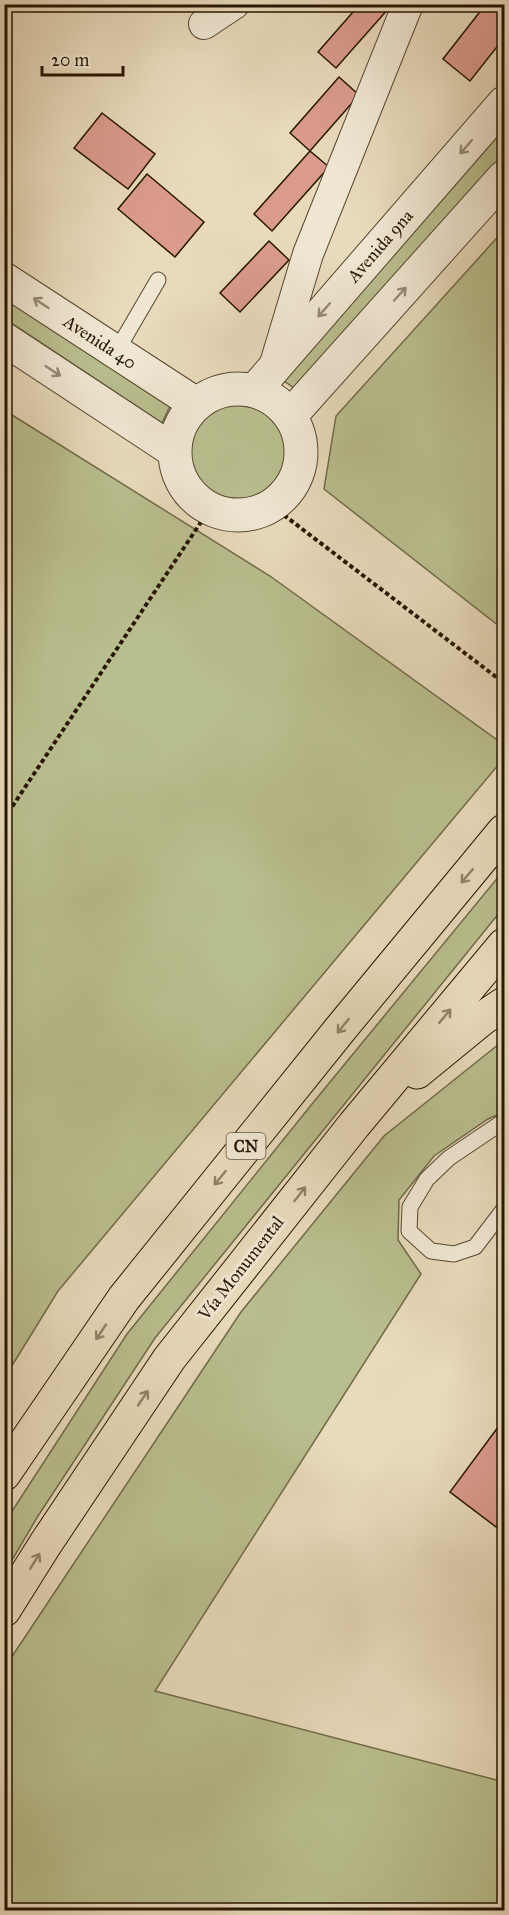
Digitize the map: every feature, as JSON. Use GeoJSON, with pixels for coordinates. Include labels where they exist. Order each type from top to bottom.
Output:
{"type":"FeatureCollection","features":[{"type":"Feature","properties":{"kind":"highway","name":"CN"},"geometry":{"type":"LineString","coordinates":[[4,1474],[124,1298],[342,1027],[504,831]]}},
{"type":"Feature","properties":{"kind":"highway","name":"Vía Monumental"},"geometry":{"type":"LineString","coordinates":[[4,1611],[46,1543],[169,1359],[354,1125],[504,945]]}},
{"type":"Feature","properties":{"kind":"highway"},"geometry":{"type":"LineString","coordinates":[[354,1125],[483,1018],[504,1004]]}},
{"type":"Feature","properties":{"kind":"street"},"geometry":{"type":"LineString","coordinates":[[204,24],[234,4]]}},
{"type":"Feature","properties":{"kind":"street"},"geometry":{"type":"LineString","coordinates":[[265,379],[213,392],[196,404],[180,425],[174,451],[178,475],[190,495],[209,510],[230,515],[252,514],[272,507],[290,489],[301,465],[301,439],[291,415],[275,399],[265,379],[309,254],[408,4]]}},
{"type":"Feature","properties":{"kind":"street","name":"Avenida 9na"},"geometry":{"type":"LineString","coordinates":[[265,379],[504,103]]}},
{"type":"Feature","properties":{"kind":"street"},"geometry":{"type":"LineString","coordinates":[[291,415],[504,177]]}},
{"type":"Feature","properties":{"kind":"street","name":"Avenida 40"},"geometry":{"type":"LineString","coordinates":[[4,279],[196,404]]}},
{"type":"Feature","properties":{"kind":"street"},"geometry":{"type":"LineString","coordinates":[[4,339],[174,451]]}},
{"type":"Feature","properties":{"kind":"lane"},"geometry":{"type":"LineString","coordinates":[[116,352],[158,280]]}},
{"type":"Feature","properties":{"kind":"lane"},"geometry":{"type":"LineString","coordinates":[[504,1121],[449,1158],[427,1179],[410,1207],[409,1231],[431,1251],[454,1254],[475,1247],[504,1209]]}},
{"type":"Feature","properties":{"kind":"path"},"geometry":{"type":"LineString","coordinates":[[272,507],[504,683]]}},
{"type":"Feature","properties":{"kind":"path"},"geometry":{"type":"LineString","coordinates":[[4,819],[209,510]]}},
{"type":"Feature","properties":{"kind":"green space"},"geometry":{"type":"Polygon","coordinates":[[[504,129],[504,157],[297,390],[284,381],[504,129]]]}},
{"type":"Feature","properties":{"kind":"green space"},"geometry":{"type":"Polygon","coordinates":[[[504,230],[504,630],[324,489],[336,416],[504,230]]]}},
{"type":"Feature","properties":{"kind":"green space"},"geometry":{"type":"Polygon","coordinates":[[[4,295],[171,404],[162,423],[5,319],[4,295]]]}},
{"type":"Feature","properties":{"kind":"green space"},"geometry":{"type":"Polygon","coordinates":[[[238,404],[257,408],[273,419],[284,435],[288,454],[284,473],[273,489],[257,500],[238,504],[219,500],[203,489],[192,473],[188,454],[192,435],[203,419],[219,408],[238,404]]]}},
{"type":"Feature","properties":{"kind":"green space"},"geometry":{"type":"Polygon","coordinates":[[[4,410],[270,576],[504,745],[504,758],[58,1291],[5,1377],[4,410]]]}},
{"type":"Feature","properties":{"kind":"green space"},"geometry":{"type":"Polygon","coordinates":[[[504,870],[504,907],[155,1338],[38,1516],[5,1572],[5,1522],[127,1334],[504,870]]]}},
{"type":"Feature","properties":{"kind":"green space"},"geometry":{"type":"Polygon","coordinates":[[[504,1040],[504,1112],[488,1119],[434,1156],[399,1200],[398,1240],[421,1274],[155,1691],[504,1782],[504,1910],[5,1910],[5,1667],[241,1312],[384,1136],[504,1040]]]}},
{"type":"Feature","properties":{"kind":"building"},"geometry":{"type":"Polygon","coordinates":[[[360,4],[385,4],[389,8],[336,68],[318,52],[360,4]]]}},
{"type":"Feature","properties":{"kind":"building"},"geometry":{"type":"Polygon","coordinates":[[[486,4],[504,4],[504,38],[470,81],[443,59],[486,4]]]}},
{"type":"Feature","properties":{"kind":"building"},"geometry":{"type":"Polygon","coordinates":[[[339,77],[359,95],[310,151],[290,133],[339,77]]]}},
{"type":"Feature","properties":{"kind":"building"},"geometry":{"type":"Polygon","coordinates":[[[102,113],[155,154],[128,189],[74,148],[102,113]]]}},
{"type":"Feature","properties":{"kind":"building"},"geometry":{"type":"Polygon","coordinates":[[[310,151],[329,167],[272,231],[254,214],[310,151]]]}},
{"type":"Feature","properties":{"kind":"building"},"geometry":{"type":"Polygon","coordinates":[[[147,174],[204,222],[175,257],[118,209],[147,174]]]}},
{"type":"Feature","properties":{"kind":"building"},"geometry":{"type":"Polygon","coordinates":[[[269,241],[289,260],[240,312],[220,293],[269,241]]]}},
{"type":"Feature","properties":{"kind":"building"},"geometry":{"type":"Polygon","coordinates":[[[504,1419],[504,1533],[450,1492],[504,1419]]]}}]}
